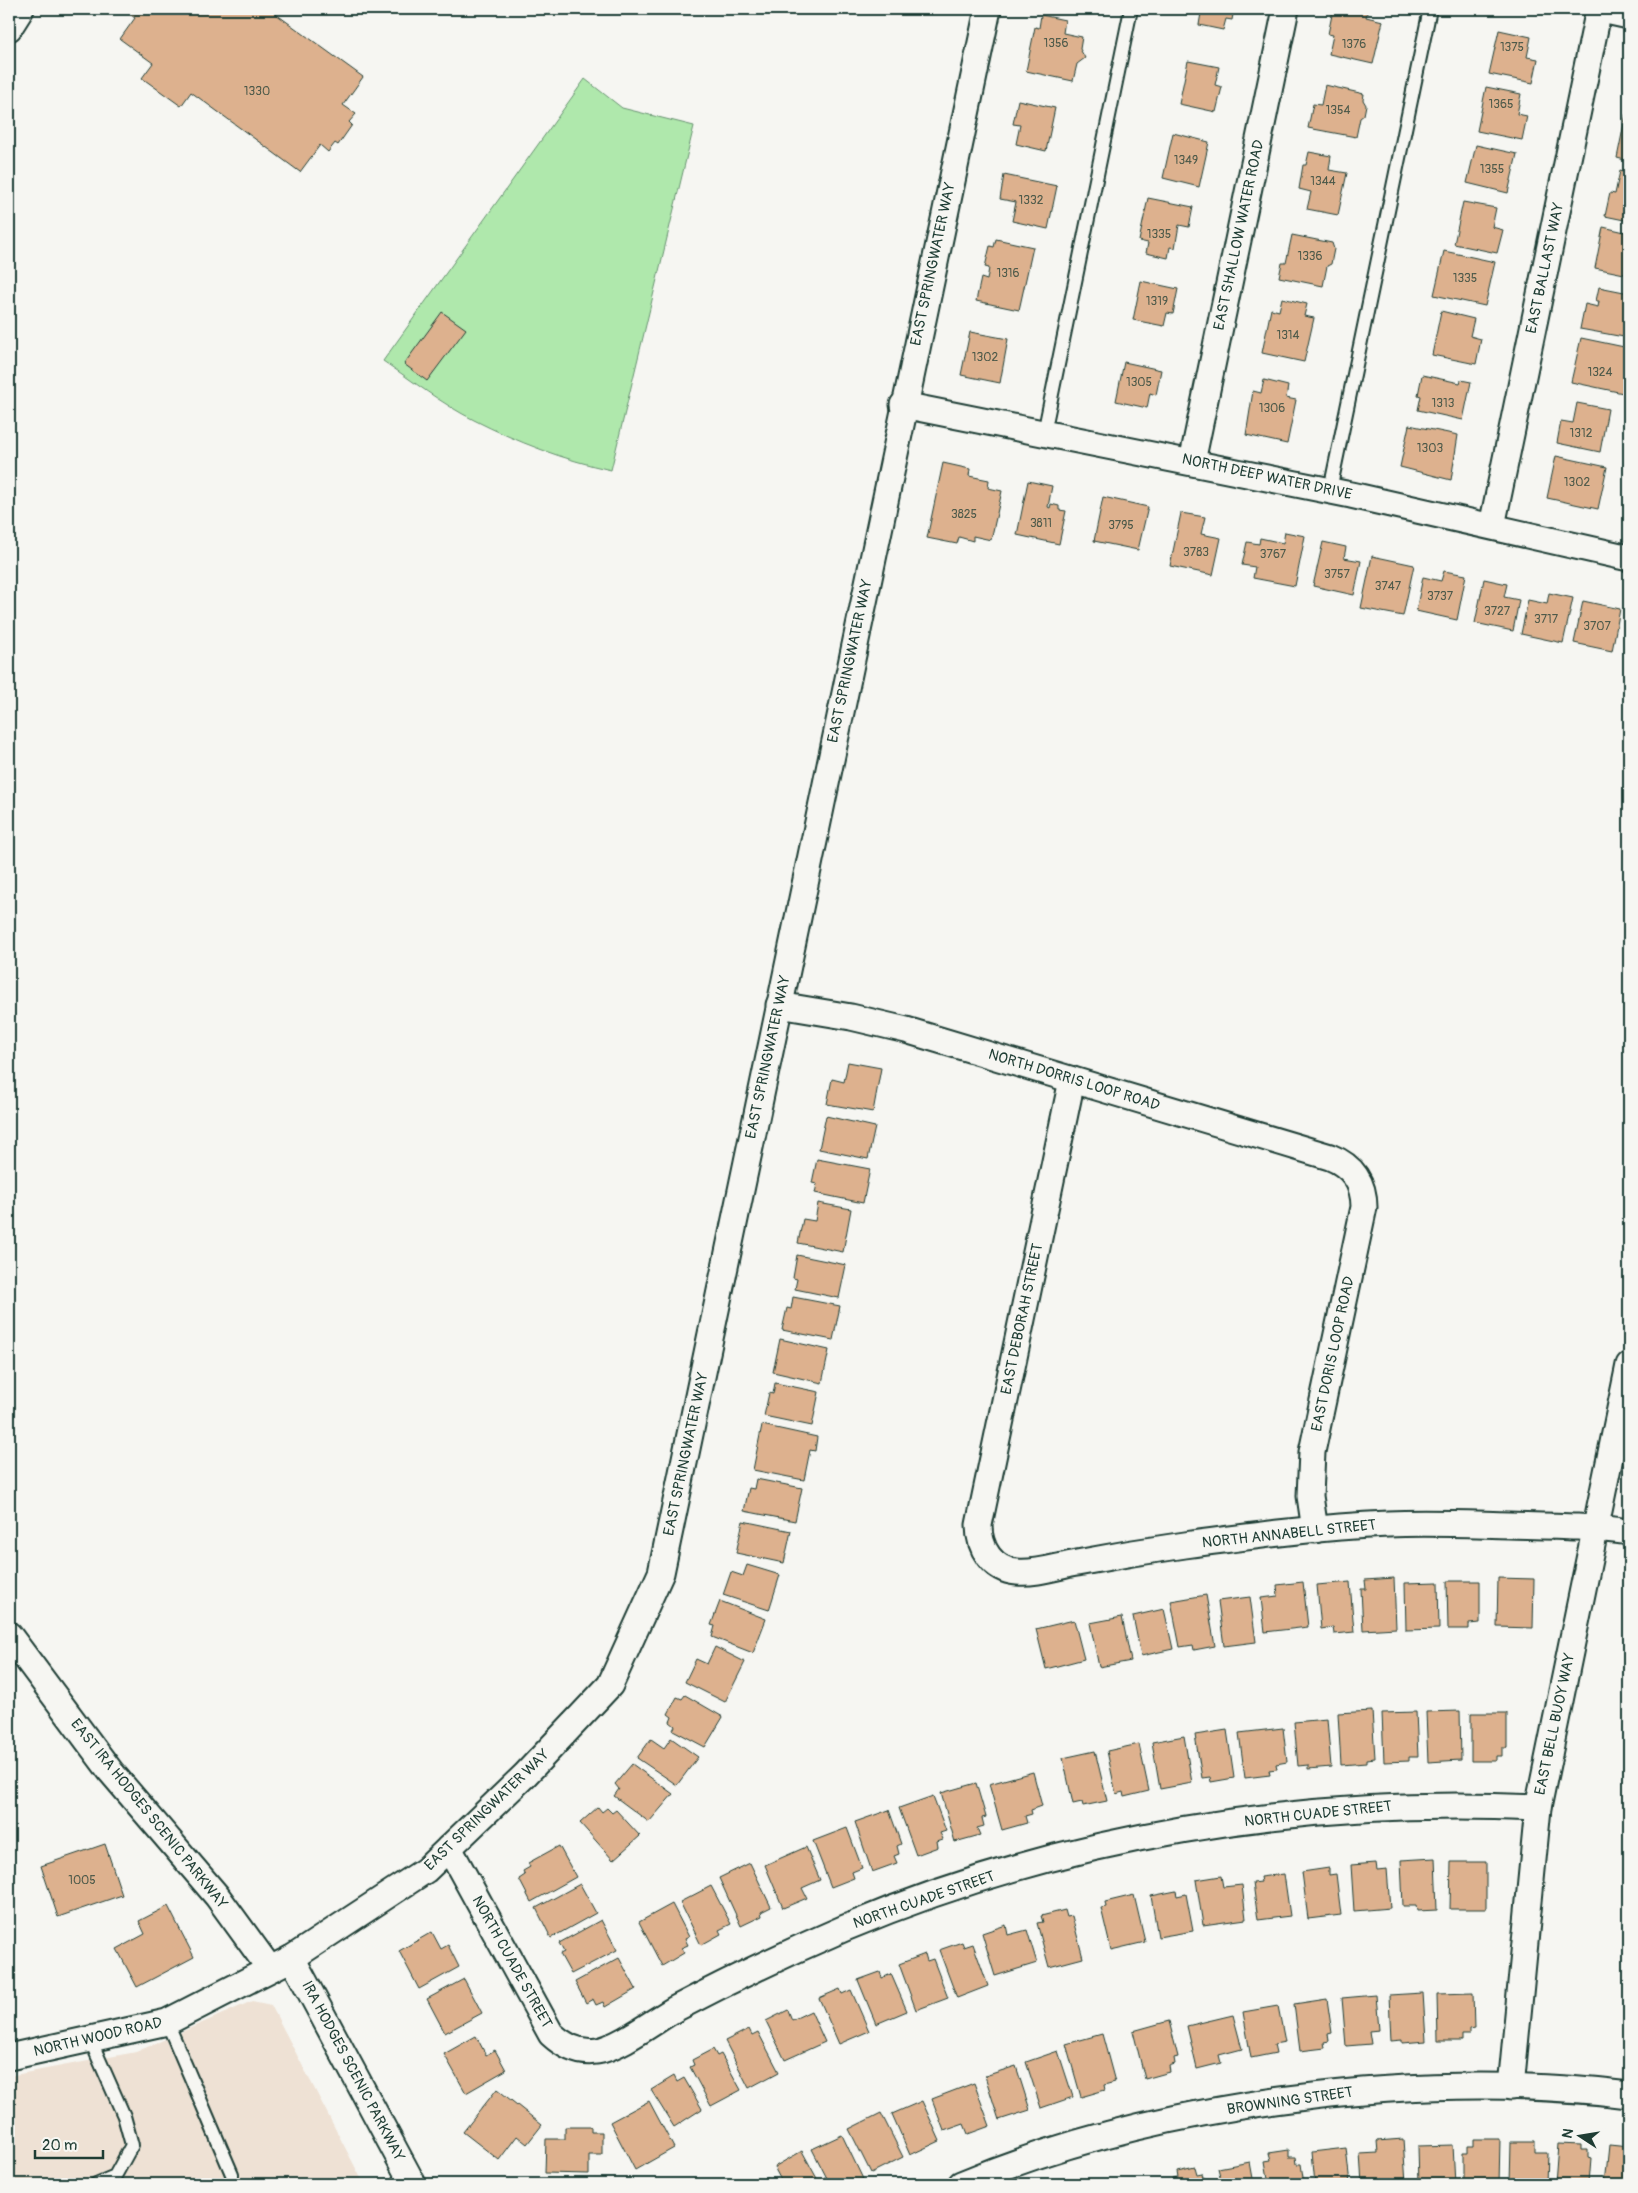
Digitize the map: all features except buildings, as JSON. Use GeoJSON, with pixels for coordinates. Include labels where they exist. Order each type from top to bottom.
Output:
{"type":"FeatureCollection","features":[{"type":"Feature","properties":{"kind":"street"},"geometry":{"type":"LineString","coordinates":[[9,28],[21,9]]}},
{"type":"Feature","properties":{"kind":"street","name":"EAST SPRINGWATER WAY"},"geometry":{"type":"LineString","coordinates":[[281,1964],[426,1870],[525,1775],[610,1685],[661,1572],[903,405],[988,9]]}},
{"type":"Feature","properties":{"kind":"street","name":"EAST SHALLOW WATER ROAD"},"geometry":{"type":"LineString","coordinates":[[1192,462],[1286,9]]}},
{"type":"Feature","properties":{"kind":"street"},"geometry":{"type":"LineString","coordinates":[[1598,9],[1629,16]]}},
{"type":"Feature","properties":{"kind":"street","name":"EAST BALLAST WAY"},"geometry":{"type":"LineString","coordinates":[[1492,526],[1598,9]]}},
{"type":"Feature","properties":{"kind":"street","name":"NORTH DEEP WATER DRIVE"},"geometry":{"type":"LineString","coordinates":[[903,405],[1330,490],[1629,558]]}},
{"type":"Feature","properties":{"kind":"street","name":"NORTH DORRIS LOOP ROAD"},"geometry":{"type":"LineString","coordinates":[[779,1005],[843,1016],[906,1030],[1330,1157],[1347,1165],[1359,1179]]}},
{"type":"Feature","properties":{"kind":"street","name":"EAST DEBORAH STREET"},"geometry":{"type":"LineString","coordinates":[[989,1557],[982,1548],[979,1537],[979,1525],[1072,1080]]}},
{"type":"Feature","properties":{"kind":"street","name":"EAST DORIS LOOP ROAD"},"geometry":{"type":"LineString","coordinates":[[1315,1530],[1310,1496],[1312,1452],[1364,1207],[1364,1198],[1359,1179]]}},
{"type":"Feature","properties":{"kind":"street","name":"EAST BELL BUOY WAY"},"geometry":{"type":"LineString","coordinates":[[1511,2087],[1538,1808],[1629,1365]]}},
{"type":"Feature","properties":{"kind":"street","name":"NORTH ANNABELL STREET"},"geometry":{"type":"LineString","coordinates":[[989,1557],[1006,1570],[1028,1572],[1161,1549],[1315,1530],[1387,1524],[1436,1523],[1596,1527],[1629,1532]]}},
{"type":"Feature","properties":{"kind":"street","name":"EAST IRA HODGES SCENIC PARKWAY"},"geometry":{"type":"LineString","coordinates":[[9,1635],[111,1772],[217,1896],[281,1964]]}},
{"type":"Feature","properties":{"kind":"street","name":"NORTH CUADE STREET"},"geometry":{"type":"LineString","coordinates":[[449,1848],[551,2034],[567,2047],[589,2052],[611,2047],[657,2019],[733,1979],[856,1923],[926,1897],[1045,1860],[1155,1836],[1334,1810],[1432,1805],[1538,1808]]}},
{"type":"Feature","properties":{"kind":"street","name":"NORTH WOOD ROAD"},"geometry":{"type":"LineString","coordinates":[[9,2058],[167,2022],[281,1964]]}},
{"type":"Feature","properties":{"kind":"street","name":"IRA HODGES SCENIC PARKWAY"},"geometry":{"type":"LineString","coordinates":[[281,1964],[413,2184]]}},
{"type":"Feature","properties":{"kind":"street","name":"BROWNING STREET"},"geometry":{"type":"LineString","coordinates":[[961,2184],[1014,2164],[1106,2136],[1215,2112],[1345,2093],[1401,2089],[1511,2087],[1587,2090],[1629,2095]]}},
{"type":"Feature","properties":{"kind":"lane"},"geometry":{"type":"LineString","coordinates":[[1044,433],[1131,9]]}},
{"type":"Feature","properties":{"kind":"lane"},"geometry":{"type":"LineString","coordinates":[[1330,490],[1430,9]]}},
{"type":"Feature","properties":{"kind":"lane"},"geometry":{"type":"LineString","coordinates":[[167,2022],[232,2174]]}},
{"type":"Feature","properties":{"kind":"lane"},"geometry":{"type":"LineString","coordinates":[[90,2039],[124,2116],[132,2145],[115,2176],[96,2184]]}},
{"type":"Feature","properties":{"kind":"shaded area"},"geometry":{"type":"Polygon","coordinates":[[[252,2001],[271,2005],[364,2184],[9,2184],[9,2076],[136,2052],[252,2001]]]}},
{"type":"Feature","properties":{"kind":"green space"},"geometry":{"type":"Polygon","coordinates":[[[585,79],[622,108],[694,126],[611,470],[558,456],[490,428],[450,407],[383,361],[585,79]]]}}]}
